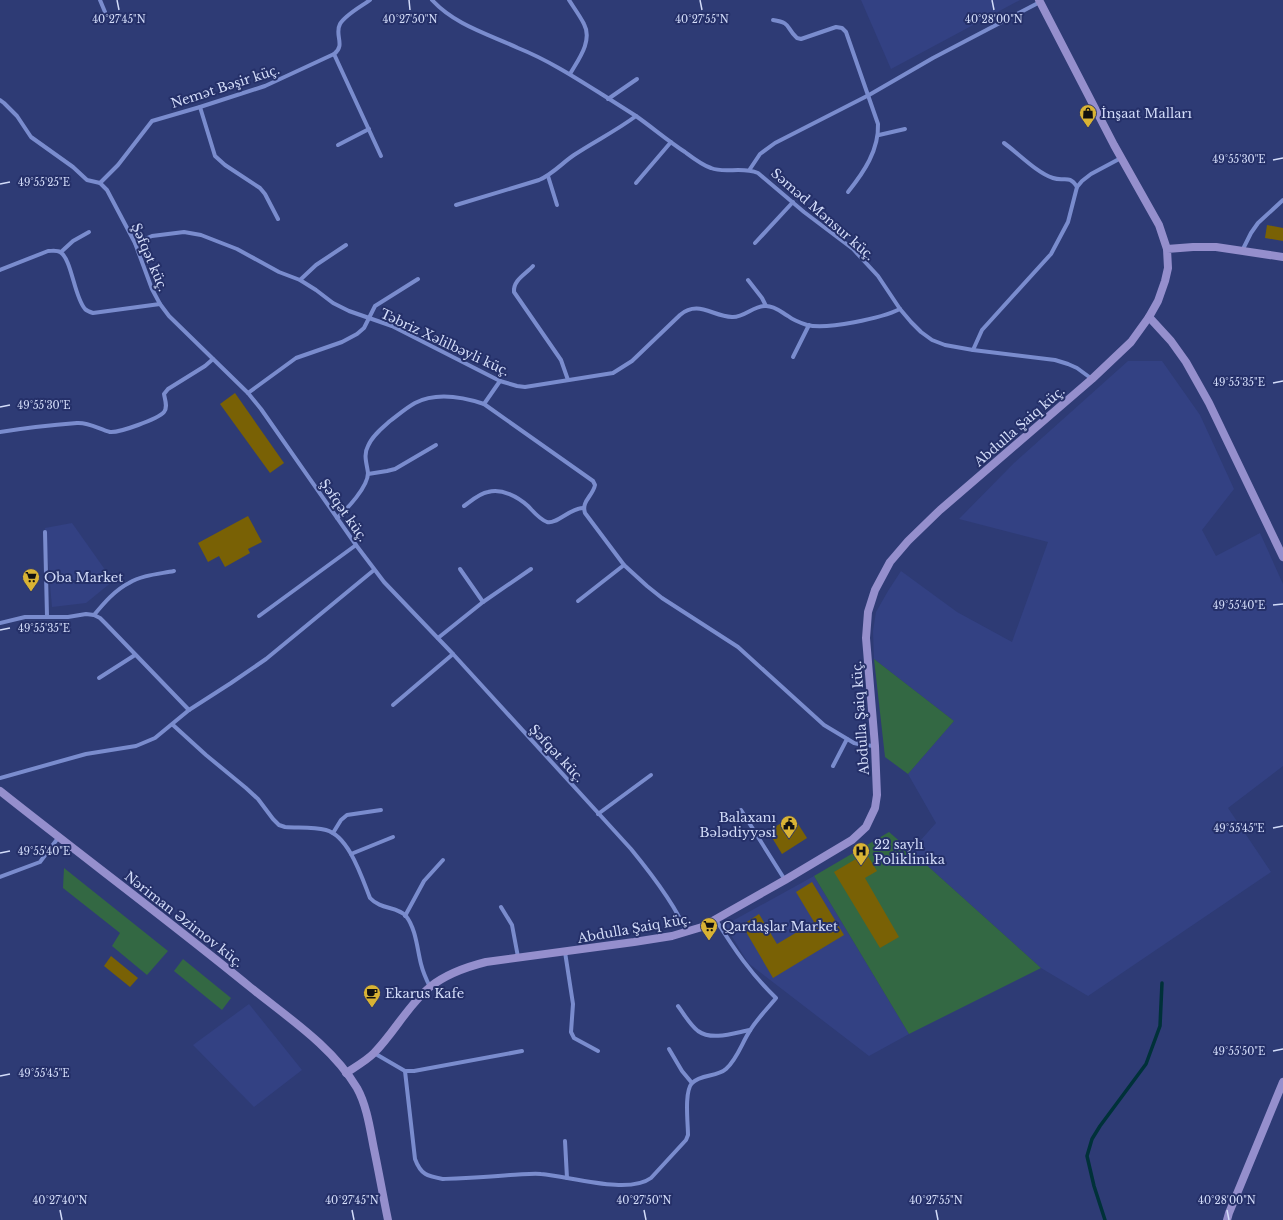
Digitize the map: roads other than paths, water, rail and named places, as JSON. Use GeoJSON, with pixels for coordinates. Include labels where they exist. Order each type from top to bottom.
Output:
{"type":"FeatureCollection","features":[{"type":"Feature","properties":{"kind":"street"},"geometry":{"type":"LineString","coordinates":[[100,0],[105,12]]}},
{"type":"Feature","properties":{"kind":"street"},"geometry":{"type":"LineString","coordinates":[[370,0],[344,19],[338,30],[340,46],[339,51],[334,54],[381,156]]}},
{"type":"Feature","properties":{"kind":"street","name":"Səməd Mənsur küç."},"geometry":{"type":"LineString","coordinates":[[432,0],[443,11],[459,22],[519,48],[570,74],[636,116],[696,160],[712,169],[750,169],[766,178],[793,202],[853,249],[878,276],[900,309],[921,332],[932,340],[973,350],[1055,360],[1072,366],[1092,379]]}},
{"type":"Feature","properties":{"kind":"street"},"geometry":{"type":"LineString","coordinates":[[569,0],[584,24],[587,38],[570,74]]}},
{"type":"Feature","properties":{"kind":"street"},"geometry":{"type":"LineString","coordinates":[[750,169],[760,154],[774,142],[869,94],[1039,1]]}},
{"type":"Feature","properties":{"kind":"street","name":"Abdulla Şaiq küç."},"geometry":{"type":"LineString","coordinates":[[346,1072],[360,1064],[374,1053],[418,999],[430,987],[469,966],[486,962],[634,942],[686,932],[702,927],[845,845],[866,827],[875,808],[877,795],[866,623],[870,601],[884,572],[908,541],[934,515],[1092,379],[1131,342],[1158,301],[1168,268],[1167,249],[1158,226],[1039,1]]}},
{"type":"Feature","properties":{"kind":"street"},"geometry":{"type":"LineString","coordinates":[[773,20],[783,22],[788,25],[796,38],[801,39],[836,27],[842,28],[846,32],[869,94],[878,124],[879,135],[866,168],[848,192]]}},
{"type":"Feature","properties":{"kind":"street","name":"Nemət Bəşir küç."},"geometry":{"type":"LineString","coordinates":[[100,183],[118,165],[152,121],[265,86],[334,54]]}},
{"type":"Feature","properties":{"kind":"street"},"geometry":{"type":"LineString","coordinates":[[608,98],[637,79]]}},
{"type":"Feature","properties":{"kind":"street"},"geometry":{"type":"LineString","coordinates":[[0,100],[16,116],[31,137],[73,167],[86,180],[100,183]]}},
{"type":"Feature","properties":{"kind":"street"},"geometry":{"type":"LineString","coordinates":[[200,107],[215,156],[225,165],[260,188],[265,194],[278,219]]}},
{"type":"Feature","properties":{"kind":"street"},"geometry":{"type":"LineString","coordinates":[[456,205],[548,176],[573,155],[636,116]]}},
{"type":"Feature","properties":{"kind":"street"},"geometry":{"type":"LineString","coordinates":[[338,145],[369,129]]}},
{"type":"Feature","properties":{"kind":"street"},"geometry":{"type":"LineString","coordinates":[[879,135],[905,129]]}},
{"type":"Feature","properties":{"kind":"street"},"geometry":{"type":"LineString","coordinates":[[636,182],[671,142]]}},
{"type":"Feature","properties":{"kind":"street"},"geometry":{"type":"LineString","coordinates":[[1004,143],[1044,174],[1053,179],[1073,180],[1077,187]]}},
{"type":"Feature","properties":{"kind":"street"},"geometry":{"type":"LineString","coordinates":[[973,350],[982,330],[1051,254],[1068,222],[1077,187],[1091,174],[1122,158]]}},
{"type":"Feature","properties":{"kind":"street"},"geometry":{"type":"LineString","coordinates":[[548,176],[557,205]]}},
{"type":"Feature","properties":{"kind":"street","name":"Şəfqət küç."},"geometry":{"type":"LineString","coordinates":[[100,183],[107,190],[135,242],[152,289],[160,304],[169,316],[248,393],[261,409],[356,545],[384,582],[453,654],[631,849],[646,867],[678,915],[686,932]]}},
{"type":"Feature","properties":{"kind":"street"},"geometry":{"type":"LineString","coordinates":[[1242,251],[1258,223],[1283,200]]}},
{"type":"Feature","properties":{"kind":"street"},"geometry":{"type":"LineString","coordinates":[[755,243],[793,202]]}},
{"type":"Feature","properties":{"kind":"street"},"geometry":{"type":"LineString","coordinates":[[61,252],[73,241],[89,232]]}},
{"type":"Feature","properties":{"kind":"street","name":"Təbriz Xəlilbəyli küç."},"geometry":{"type":"LineString","coordinates":[[135,242],[152,236],[191,232],[236,248],[279,272],[300,280],[344,308],[392,326],[500,381],[525,387],[613,373],[632,361],[686,310],[699,308],[720,315],[733,317],[742,315],[757,307],[766,306]]}},
{"type":"Feature","properties":{"kind":"street"},"geometry":{"type":"LineString","coordinates":[[300,280],[316,265],[346,245]]}},
{"type":"Feature","properties":{"kind":"street"},"geometry":{"type":"LineString","coordinates":[[1167,249],[1203,247],[1283,257]]}},
{"type":"Feature","properties":{"kind":"street"},"geometry":{"type":"LineString","coordinates":[[0,270],[48,252],[61,252],[66,259],[80,302],[86,310],[93,313],[160,304]]}},
{"type":"Feature","properties":{"kind":"street"},"geometry":{"type":"LineString","coordinates":[[534,266],[516,281],[514,292],[561,360],[568,380]]}},
{"type":"Feature","properties":{"kind":"street"},"geometry":{"type":"LineString","coordinates":[[248,393],[296,358],[342,342],[357,334],[364,328],[376,306],[418,279]]}},
{"type":"Feature","properties":{"kind":"street"},"geometry":{"type":"LineString","coordinates":[[748,280],[762,298],[766,306],[777,309],[789,317],[809,325],[831,326],[850,323],[890,314],[900,309]]}},
{"type":"Feature","properties":{"kind":"street"},"geometry":{"type":"LineString","coordinates":[[1149,316],[1171,341],[1186,362],[1209,403],[1283,557]]}},
{"type":"Feature","properties":{"kind":"street"},"geometry":{"type":"LineString","coordinates":[[792,357],[809,325]]}},
{"type":"Feature","properties":{"kind":"street"},"geometry":{"type":"LineString","coordinates":[[0,432],[79,423],[98,427],[111,432],[158,418],[165,411],[166,405],[164,394],[168,389],[205,366],[213,359]]}},
{"type":"Feature","properties":{"kind":"street"},"geometry":{"type":"LineString","coordinates":[[484,404],[500,381]]}},
{"type":"Feature","properties":{"kind":"street"},"geometry":{"type":"LineString","coordinates":[[337,518],[348,509],[366,482],[368,474],[365,454],[373,437],[405,409],[416,402],[440,397],[468,399],[484,404],[593,481],[595,485],[594,491],[584,503],[585,513],[624,565],[662,598],[738,647],[824,725],[847,739],[863,745],[875,746]]}},
{"type":"Feature","properties":{"kind":"street"},"geometry":{"type":"LineString","coordinates":[[368,474],[395,468],[436,445]]}},
{"type":"Feature","properties":{"kind":"street"},"geometry":{"type":"LineString","coordinates":[[464,506],[487,492],[493,491],[503,492],[516,497],[548,522],[555,521],[573,510],[584,508]]}},
{"type":"Feature","properties":{"kind":"street"},"geometry":{"type":"LineString","coordinates":[[45,532],[47,616]]}},
{"type":"Feature","properties":{"kind":"street"},"geometry":{"type":"LineString","coordinates":[[259,616],[356,545]]}},
{"type":"Feature","properties":{"kind":"street"},"geometry":{"type":"LineString","coordinates":[[578,601],[624,565]]}},
{"type":"Feature","properties":{"kind":"street"},"geometry":{"type":"LineString","coordinates":[[460,569],[483,602]]}},
{"type":"Feature","properties":{"kind":"street"},"geometry":{"type":"LineString","coordinates":[[438,638],[483,602],[531,569]]}},
{"type":"Feature","properties":{"kind":"street"},"geometry":{"type":"LineString","coordinates":[[0,778],[80,756],[136,746],[155,738],[189,710],[252,669],[374,570]]}},
{"type":"Feature","properties":{"kind":"street"},"geometry":{"type":"LineString","coordinates":[[94,615],[106,601],[129,583],[145,577],[174,572]]}},
{"type":"Feature","properties":{"kind":"street"},"geometry":{"type":"LineString","coordinates":[[0,624],[25,617],[60,617],[86,614],[94,615],[103,621],[189,710]]}},
{"type":"Feature","properties":{"kind":"street"},"geometry":{"type":"LineString","coordinates":[[393,705],[453,654]]}},
{"type":"Feature","properties":{"kind":"street"},"geometry":{"type":"LineString","coordinates":[[99,678],[135,655]]}},
{"type":"Feature","properties":{"kind":"street"},"geometry":{"type":"LineString","coordinates":[[172,725],[258,799],[279,825],[285,827],[325,830],[333,833],[341,839],[351,854],[370,898],[375,904],[401,912],[412,927],[424,975],[430,987]]}},
{"type":"Feature","properties":{"kind":"street"},"geometry":{"type":"LineString","coordinates":[[833,766],[847,739]]}},
{"type":"Feature","properties":{"kind":"street"},"geometry":{"type":"LineString","coordinates":[[598,814],[651,775]]}},
{"type":"Feature","properties":{"kind":"street","name":"Nəriman Əzimov küç."},"geometry":{"type":"LineString","coordinates":[[0,791],[58,838],[208,952],[309,1035],[333,1057],[346,1072],[357,1089],[368,1119],[388,1220]]}},
{"type":"Feature","properties":{"kind":"street"},"geometry":{"type":"LineString","coordinates":[[333,833],[341,820],[347,815],[381,810]]}},
{"type":"Feature","properties":{"kind":"street"},"geometry":{"type":"LineString","coordinates":[[742,810],[786,880]]}},
{"type":"Feature","properties":{"kind":"street"},"geometry":{"type":"LineString","coordinates":[[351,854],[393,837]]}},
{"type":"Feature","properties":{"kind":"street"},"geometry":{"type":"LineString","coordinates":[[0,877],[40,862],[58,838]]}},
{"type":"Feature","properties":{"kind":"street"},"geometry":{"type":"LineString","coordinates":[[405,916],[424,881],[443,860]]}},
{"type":"Feature","properties":{"kind":"street"},"geometry":{"type":"LineString","coordinates":[[501,907],[512,925],[518,958]]}},
{"type":"Feature","properties":{"kind":"street"},"geometry":{"type":"LineString","coordinates":[[405,1071],[415,1159],[422,1172],[429,1177],[443,1179],[540,1174],[581,1181],[625,1185],[636,1185],[646,1182],[686,1140],[688,1135],[688,1094],[692,1083],[700,1079],[716,1075],[726,1069],[743,1045],[750,1030],[776,998],[758,981],[741,960],[716,920]]}},
{"type":"Feature","properties":{"kind":"street"},"geometry":{"type":"LineString","coordinates":[[565,952],[573,1004],[571,1032],[574,1038],[598,1051]]}},
{"type":"Feature","properties":{"kind":"street"},"geometry":{"type":"LineString","coordinates":[[678,1006],[697,1030],[707,1036],[720,1036],[750,1030]]}},
{"type":"Feature","properties":{"kind":"street"},"geometry":{"type":"LineString","coordinates":[[669,1049],[682,1071],[692,1083]]}},
{"type":"Feature","properties":{"kind":"street"},"geometry":{"type":"LineString","coordinates":[[374,1053],[405,1071],[414,1071],[522,1051]]}},
{"type":"Feature","properties":{"kind":"street"},"geometry":{"type":"LineString","coordinates":[[1227,1220],[1283,1082]]}},
{"type":"Feature","properties":{"kind":"street"},"geometry":{"type":"LineString","coordinates":[[565,1141],[567,1178]]}},
{"type":"Feature","properties":{"kind":"waterway"},"geometry":{"type":"LineString","coordinates":[[1105,1220],[1094,1186],[1087,1156],[1092,1139],[1100,1126],[1146,1064],[1160,1026],[1162,983]]}},
{"type":"Feature","properties":{"kind":"place","name":"İnşaat Malları"},"geometry":{"type":"Point","coordinates":[1088,128]}},
{"type":"Feature","properties":{"kind":"place","name":"Oba Market"},"geometry":{"type":"Point","coordinates":[31,592]}},
{"type":"Feature","properties":{"kind":"place","name":"Balaxanı Bələdiyyəsi"},"geometry":{"type":"Point","coordinates":[789,839]}},
{"type":"Feature","properties":{"kind":"place","name":"22 saylı Poliklinika"},"geometry":{"type":"Point","coordinates":[861,866]}},
{"type":"Feature","properties":{"kind":"place","name":"Qardaşlar Market"},"geometry":{"type":"Point","coordinates":[709,941]}},
{"type":"Feature","properties":{"kind":"place","name":"Ekarus Kafe"},"geometry":{"type":"Point","coordinates":[372,1008]}}]}
